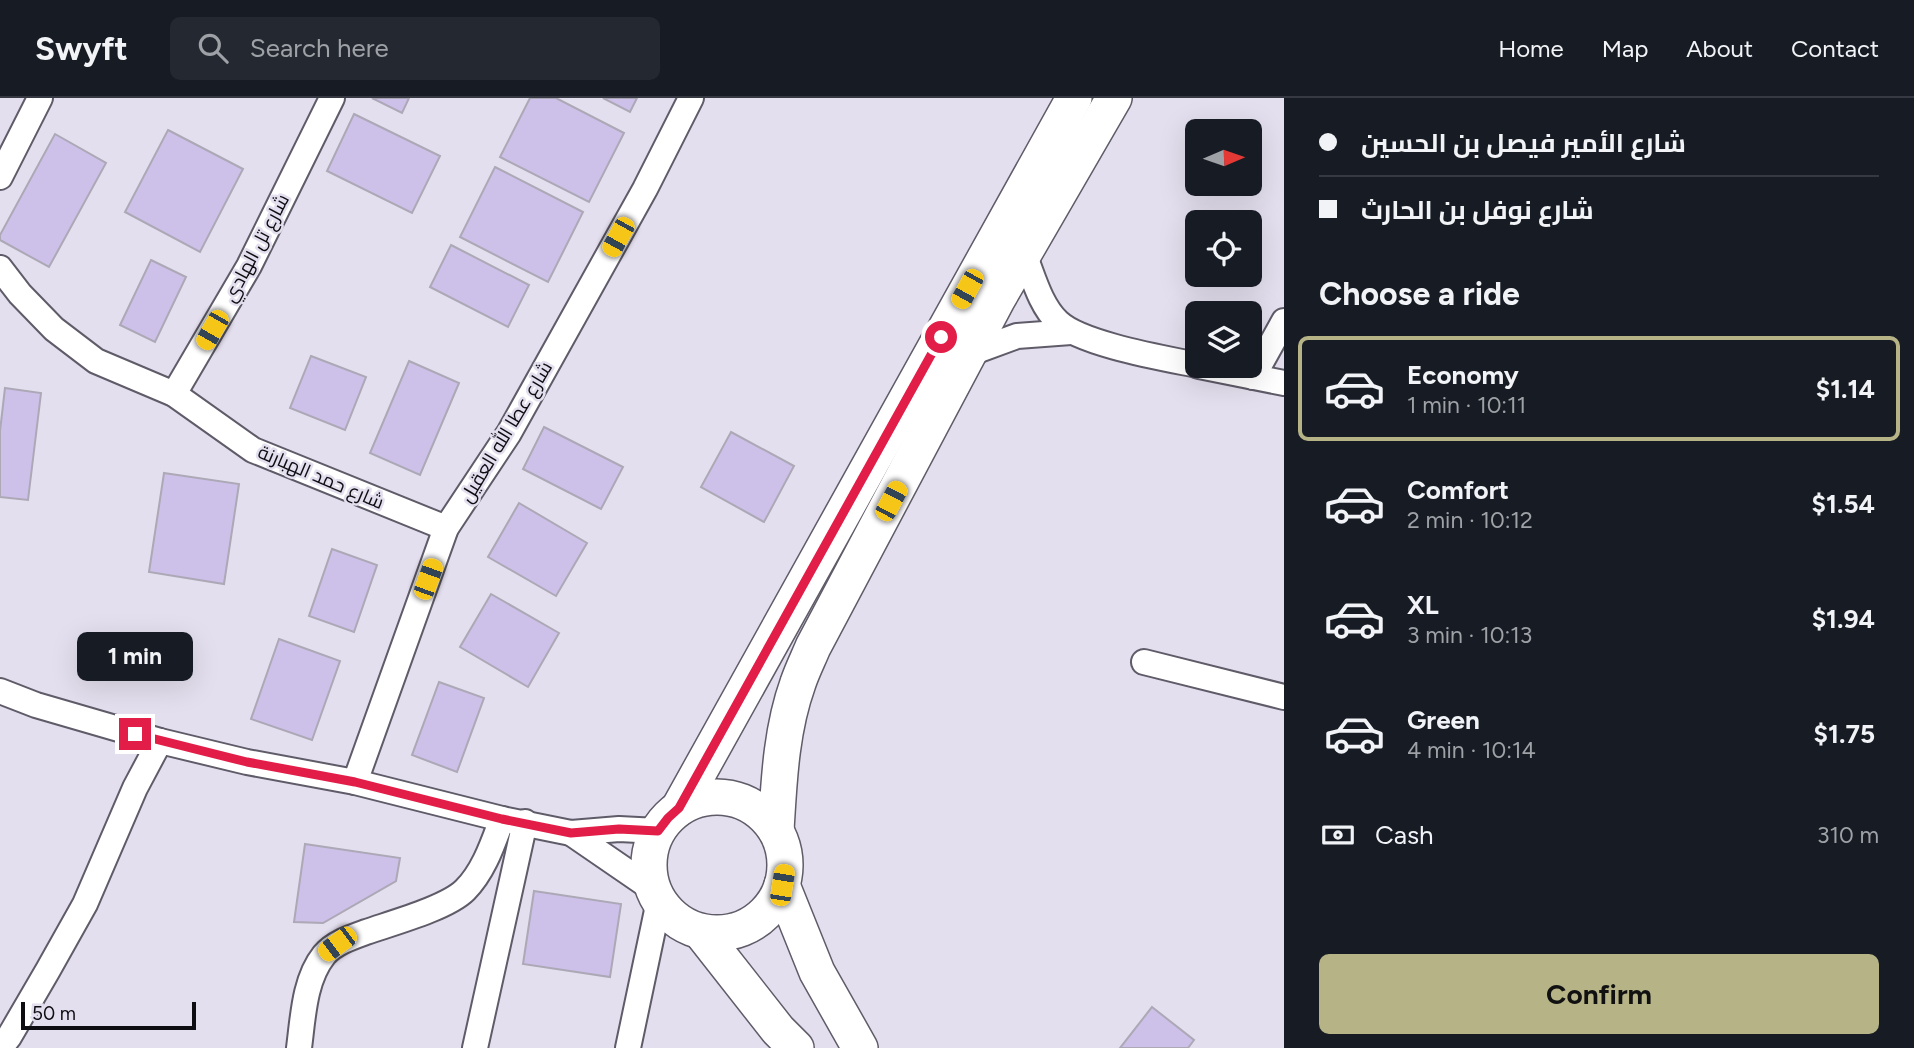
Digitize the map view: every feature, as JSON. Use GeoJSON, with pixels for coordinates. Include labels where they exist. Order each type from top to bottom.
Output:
{"type":"FeatureCollection","features":[{"type":"Feature","properties":{"kind":"street"},"geometry":{"type":"LineString","coordinates":[[0,177],[40,98]]}},
{"type":"Feature","properties":{"kind":"street","name":"شارع تل الهادي"},"geometry":{"type":"LineString","coordinates":[[174,394],[249,266],[332,98]]}},
{"type":"Feature","properties":{"kind":"street","name":"شارع عطا الله العقيل"},"geometry":{"type":"LineString","coordinates":[[355,782],[446,528],[509,433],[645,189],[691,98]]}},
{"type":"Feature","properties":{"kind":"street"},"geometry":{"type":"LineString","coordinates":[[628,1048],[657,896],[650,876],[652,845],[669,820],[1074,98]]}},
{"type":"Feature","properties":{"kind":"street"},"geometry":{"type":"LineString","coordinates":[[776,830],[780,768],[787,724],[797,684],[813,647],[997,300],[1114,98]]}},
{"type":"Feature","properties":{"kind":"street"},"geometry":{"type":"LineString","coordinates":[[1024,254],[1049,312],[1071,332],[1112,346],[1185,363]]}},
{"type":"Feature","properties":{"kind":"street","name":"شارع حمد الهبارنة"},"geometry":{"type":"LineString","coordinates":[[0,268],[54,329],[96,361],[174,394],[253,450],[446,528]]}},
{"type":"Feature","properties":{"kind":"street"},"geometry":{"type":"LineString","coordinates":[[1262,361],[1284,321]]}},
{"type":"Feature","properties":{"kind":"street"},"geometry":{"type":"LineString","coordinates":[[968,354],[1017,337],[1071,332]]}},
{"type":"Feature","properties":{"kind":"street"},"geometry":{"type":"LineString","coordinates":[[1258,378],[1284,383]]}},
{"type":"Feature","properties":{"kind":"street"},"geometry":{"type":"LineString","coordinates":[[1144,662],[1284,697]]}},
{"type":"Feature","properties":{"kind":"street"},"geometry":{"type":"LineString","coordinates":[[0,691],[36,705],[160,741],[247,762],[355,782],[571,833],[619,829],[669,820],[696,800],[732,798],[757,810],[776,830],[783,848],[785,866],[782,885],[768,910],[744,928],[730,932],[701,932],[677,920],[657,896],[571,833]]}},
{"type":"Feature","properties":{"kind":"street"},"geometry":{"type":"LineString","coordinates":[[1,1048],[85,904],[135,789],[160,741]]}},
{"type":"Feature","properties":{"kind":"street"},"geometry":{"type":"LineString","coordinates":[[299,1048],[306,1001],[315,970],[325,954],[353,936],[451,901],[474,879],[491,848],[514,821]]}},
{"type":"Feature","properties":{"kind":"street"},"geometry":{"type":"LineString","coordinates":[[475,1048],[514,821]]}},
{"type":"Feature","properties":{"kind":"street"},"geometry":{"type":"LineString","coordinates":[[782,885],[817,972],[860,1048]]}},
{"type":"Feature","properties":{"kind":"street"},"geometry":{"type":"LineString","coordinates":[[701,932],[778,1030],[796,1048]]}},
{"type":"Feature","properties":{"kind":"building"},"geometry":{"type":"Polygon","coordinates":[[[372,98],[409,98],[402,113],[372,98]]]}},
{"type":"Feature","properties":{"kind":"building"},"geometry":{"type":"Polygon","coordinates":[[[530,98],[556,98],[624,133],[589,202],[500,157],[530,98]]]}},
{"type":"Feature","properties":{"kind":"building"},"geometry":{"type":"Polygon","coordinates":[[[603,98],[637,98],[630,112],[603,98]]]}},
{"type":"Feature","properties":{"kind":"building"},"geometry":{"type":"Polygon","coordinates":[[[354,114],[440,156],[412,213],[327,171],[354,114]]]}},
{"type":"Feature","properties":{"kind":"building"},"geometry":{"type":"Polygon","coordinates":[[[168,130],[243,169],[200,252],[125,212],[168,130]]]}},
{"type":"Feature","properties":{"kind":"building"},"geometry":{"type":"Polygon","coordinates":[[[55,134],[106,163],[49,267],[0,240],[0,235],[55,134]]]}},
{"type":"Feature","properties":{"kind":"building"},"geometry":{"type":"Polygon","coordinates":[[[495,167],[583,212],[548,282],[460,237],[495,167]]]}},
{"type":"Feature","properties":{"kind":"building"},"geometry":{"type":"Polygon","coordinates":[[[451,245],[529,285],[508,327],[430,287],[451,245]]]}},
{"type":"Feature","properties":{"kind":"building"},"geometry":{"type":"Polygon","coordinates":[[[151,260],[186,277],[155,342],[120,325],[151,260]]]}},
{"type":"Feature","properties":{"kind":"building"},"geometry":{"type":"Polygon","coordinates":[[[311,356],[366,377],[345,430],[290,408],[311,356]]]}},
{"type":"Feature","properties":{"kind":"building"},"geometry":{"type":"Polygon","coordinates":[[[409,361],[459,383],[420,475],[370,453],[409,361]]]}},
{"type":"Feature","properties":{"kind":"building"},"geometry":{"type":"Polygon","coordinates":[[[5,388],[41,393],[28,500],[0,497],[0,431],[5,388]]]}},
{"type":"Feature","properties":{"kind":"building"},"geometry":{"type":"Polygon","coordinates":[[[544,427],[623,467],[601,509],[523,469],[544,427]]]}},
{"type":"Feature","properties":{"kind":"building"},"geometry":{"type":"Polygon","coordinates":[[[731,432],[794,466],[764,522],[701,487],[731,432]]]}},
{"type":"Feature","properties":{"kind":"building"},"geometry":{"type":"Polygon","coordinates":[[[164,473],[239,484],[224,584],[149,572],[164,473]]]}},
{"type":"Feature","properties":{"kind":"building"},"geometry":{"type":"Polygon","coordinates":[[[519,503],[587,543],[556,596],[488,557],[519,503]]]}},
{"type":"Feature","properties":{"kind":"building"},"geometry":{"type":"Polygon","coordinates":[[[332,549],[377,565],[354,632],[309,616],[332,549]]]}},
{"type":"Feature","properties":{"kind":"building"},"geometry":{"type":"Polygon","coordinates":[[[491,594],[559,633],[528,687],[460,647],[491,594]]]}},
{"type":"Feature","properties":{"kind":"building"},"geometry":{"type":"Polygon","coordinates":[[[279,639],[340,661],[312,740],[251,719],[279,639]]]}},
{"type":"Feature","properties":{"kind":"building"},"geometry":{"type":"Polygon","coordinates":[[[439,682],[484,698],[457,772],[412,755],[439,682]]]}},
{"type":"Feature","properties":{"kind":"building"},"geometry":{"type":"Polygon","coordinates":[[[305,844],[400,858],[396,881],[323,923],[294,922],[305,844]]]}},
{"type":"Feature","properties":{"kind":"building"},"geometry":{"type":"Polygon","coordinates":[[[534,891],[621,904],[610,977],[523,964],[534,891]]]}},
{"type":"Feature","properties":{"kind":"building"},"geometry":{"type":"Polygon","coordinates":[[[1152,1007],[1194,1040],[1188,1048],[1120,1048],[1152,1007]]]}},
{"type":"Feature","properties":{"kind":"route"},"geometry":{"type":"LineString","coordinates":[[135,734],[247,762],[355,782],[502,819],[571,833],[619,829],[658,831],[679,808],[941,337]]}}]}
